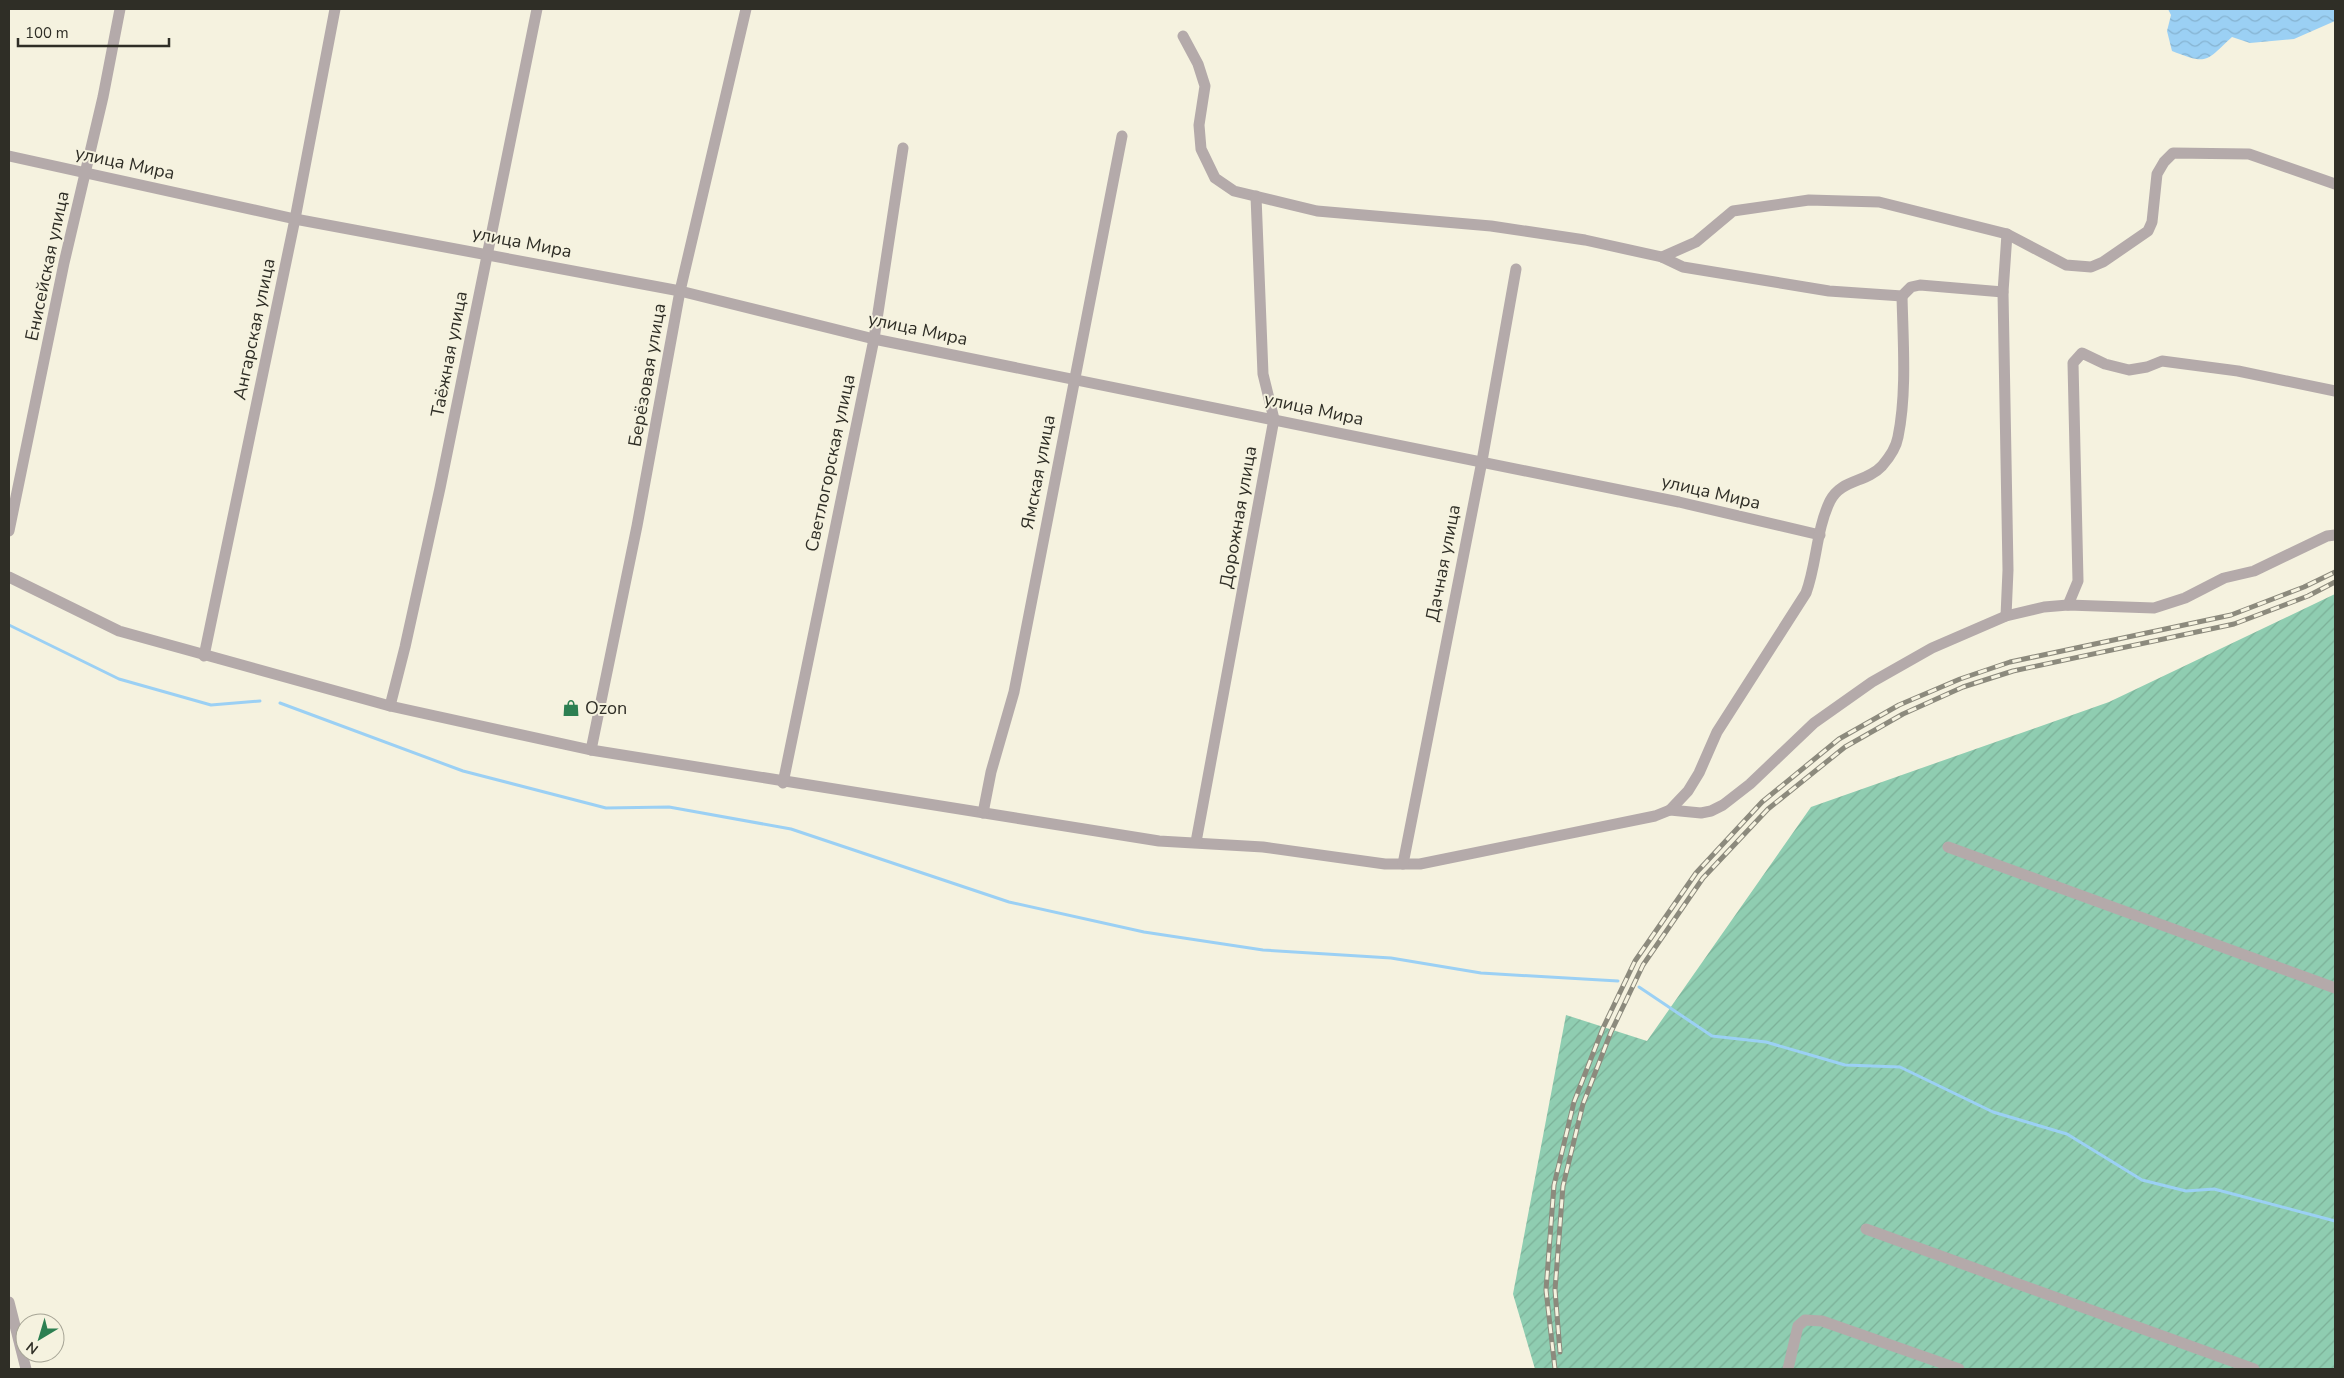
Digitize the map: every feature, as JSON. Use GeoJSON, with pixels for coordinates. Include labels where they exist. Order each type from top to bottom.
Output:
{"type":"FeatureCollection","features":[{"type":"Feature","properties":{"kind":"street","name":"Енисейская улица"},"geometry":{"type":"LineString","coordinates":[[9,531],[64,264],[120,9]]}},
{"type":"Feature","properties":{"kind":"street","name":"Ангарская улица"},"geometry":{"type":"LineString","coordinates":[[204,656],[295,219],[335,9]]}},
{"type":"Feature","properties":{"kind":"street","name":"Таёжная улица"},"geometry":{"type":"LineString","coordinates":[[390,706],[438,497],[537,9]]}},
{"type":"Feature","properties":{"kind":"street","name":"Берёзовая улица"},"geometry":{"type":"LineString","coordinates":[[591,750],[635,535],[680,291],[746,9]]}},
{"type":"Feature","properties":{"kind":"street"},"geometry":{"type":"LineString","coordinates":[[1183,36],[1198,64],[1205,86],[1199,125],[1201,149],[1215,178],[1234,192],[1317,211],[1490,226],[1584,240],[1662,257],[1683,267],[1829,291],[1902,296]]}},
{"type":"Feature","properties":{"kind":"street","name":"Ямская улица"},"geometry":{"type":"LineString","coordinates":[[983,813],[991,772],[1014,692],[1073,379],[1122,136]]}},
{"type":"Feature","properties":{"kind":"street","name":"Светлогорская улица"},"geometry":{"type":"LineString","coordinates":[[783,782],[874,339],[903,148]]}},
{"type":"Feature","properties":{"kind":"street"},"geometry":{"type":"LineString","coordinates":[[1662,257],[1696,242],[1733,211],[1809,200],[1880,202],[2007,234],[2066,265],[2091,267],[2103,262],[2148,231],[2152,222],[2157,174],[2164,162],[2173,154],[2248,154],[2335,184]]}},
{"type":"Feature","properties":{"kind":"street","name":"улица Мира"},"geometry":{"type":"LineString","coordinates":[[9,156],[295,219],[487,253],[680,291],[874,339],[1482,461],[1679,502],[1820,535]]}},
{"type":"Feature","properties":{"kind":"street","name":"Дорожная улица"},"geometry":{"type":"LineString","coordinates":[[1196,842],[1274,418],[1263,374],[1256,196]]}},
{"type":"Feature","properties":{"kind":"street"},"geometry":{"type":"LineString","coordinates":[[2006,616],[2008,570],[2003,292],[2007,234]]}},
{"type":"Feature","properties":{"kind":"street","name":"Дачная улица"},"geometry":{"type":"LineString","coordinates":[[1403,864],[1482,461],[1516,269]]}},
{"type":"Feature","properties":{"kind":"street"},"geometry":{"type":"LineString","coordinates":[[9,577],[119,631],[390,706],[591,750],[1159,841],[1263,846],[1385,864],[1420,864],[1655,816],[1670,810],[1688,791],[1699,773],[1717,732],[1806,593],[1812,578],[1827,510],[1834,494],[1849,482],[1875,473],[1889,457],[1898,437],[1904,367],[1902,296],[1911,287],[1920,285],[2003,292]]}},
{"type":"Feature","properties":{"kind":"street"},"geometry":{"type":"LineString","coordinates":[[2068,605],[2078,580],[2073,363],[2082,353],[2105,364],[2129,370],[2147,367],[2162,361],[2238,371],[2335,391]]}},
{"type":"Feature","properties":{"kind":"street"},"geometry":{"type":"LineString","coordinates":[[1670,810],[1693,813],[1711,811],[1734,798],[1814,723],[1872,682],[1932,648],[2006,616],[2044,607],[2068,605],[2154,608],[2185,598],[2224,578],[2254,571],[2327,536],[2335,535]]}},
{"type":"Feature","properties":{"kind":"street"},"geometry":{"type":"LineString","coordinates":[[1948,847],[2335,988]]}},
{"type":"Feature","properties":{"kind":"street"},"geometry":{"type":"LineString","coordinates":[[1866,1228],[2254,1369]]}},
{"type":"Feature","properties":{"kind":"street"},"geometry":{"type":"LineString","coordinates":[[9,1302],[26,1369]]}},
{"type":"Feature","properties":{"kind":"street"},"geometry":{"type":"LineString","coordinates":[[1788,1369],[1798,1326],[1806,1320],[1822,1321],[1959,1369]]}},
{"type":"Feature","properties":{"kind":"green space"},"geometry":{"type":"Polygon","coordinates":[[[2335,594],[2335,1369],[1535,1369],[1513,1294],[1566,1015],[1647,1041],[1811,807],[2109,702],[2335,594]]]}},
{"type":"Feature","properties":{"kind":"water"},"geometry":{"type":"Polygon","coordinates":[[[2168,9],[2335,9],[2335,21],[2294,39],[2250,43],[2232,37],[2211,56],[2200,59],[2172,51],[2167,31],[2171,15],[2168,9]]]}},
{"type":"Feature","properties":{"kind":"waterway"},"geometry":{"type":"LineString","coordinates":[[9,625],[119,679],[211,705],[260,701]]}},
{"type":"Feature","properties":{"kind":"waterway"},"geometry":{"type":"LineString","coordinates":[[280,703],[463,771],[606,808],[669,807],[791,829],[1009,902],[1144,932],[1263,950],[1391,958],[1481,973],[1618,981]]}},
{"type":"Feature","properties":{"kind":"waterway"},"geometry":{"type":"LineString","coordinates":[[1639,987],[1712,1036],[1766,1042],[1845,1065],[1900,1067],[1993,1112],[2067,1134],[2142,1180],[2186,1191],[2214,1189],[2335,1221]]}},
{"type":"Feature","properties":{"kind":"railway"},"geometry":{"type":"LineString","coordinates":[[1555,1369],[1546,1290],[1554,1185],[1574,1102],[1603,1028],[1635,961],[1696,873],[1762,802],[1839,739],[1899,705],[1960,679],[2010,662],[2231,615],[2304,587],[2335,572]]}},
{"type":"Feature","properties":{"kind":"railway"},"geometry":{"type":"LineString","coordinates":[[1560,1352],[1555,1290],[1563,1186],[1583,1104],[1611,1032],[1643,965],[1703,878],[1768,809],[1845,747],[1903,714],[1963,687],[2013,671],[2234,624],[2308,596],[2335,582]]}},
{"type":"Feature","properties":{"kind":"place","name":"Ozon"},"geometry":{"type":"Point","coordinates":[571,708]}}]}
